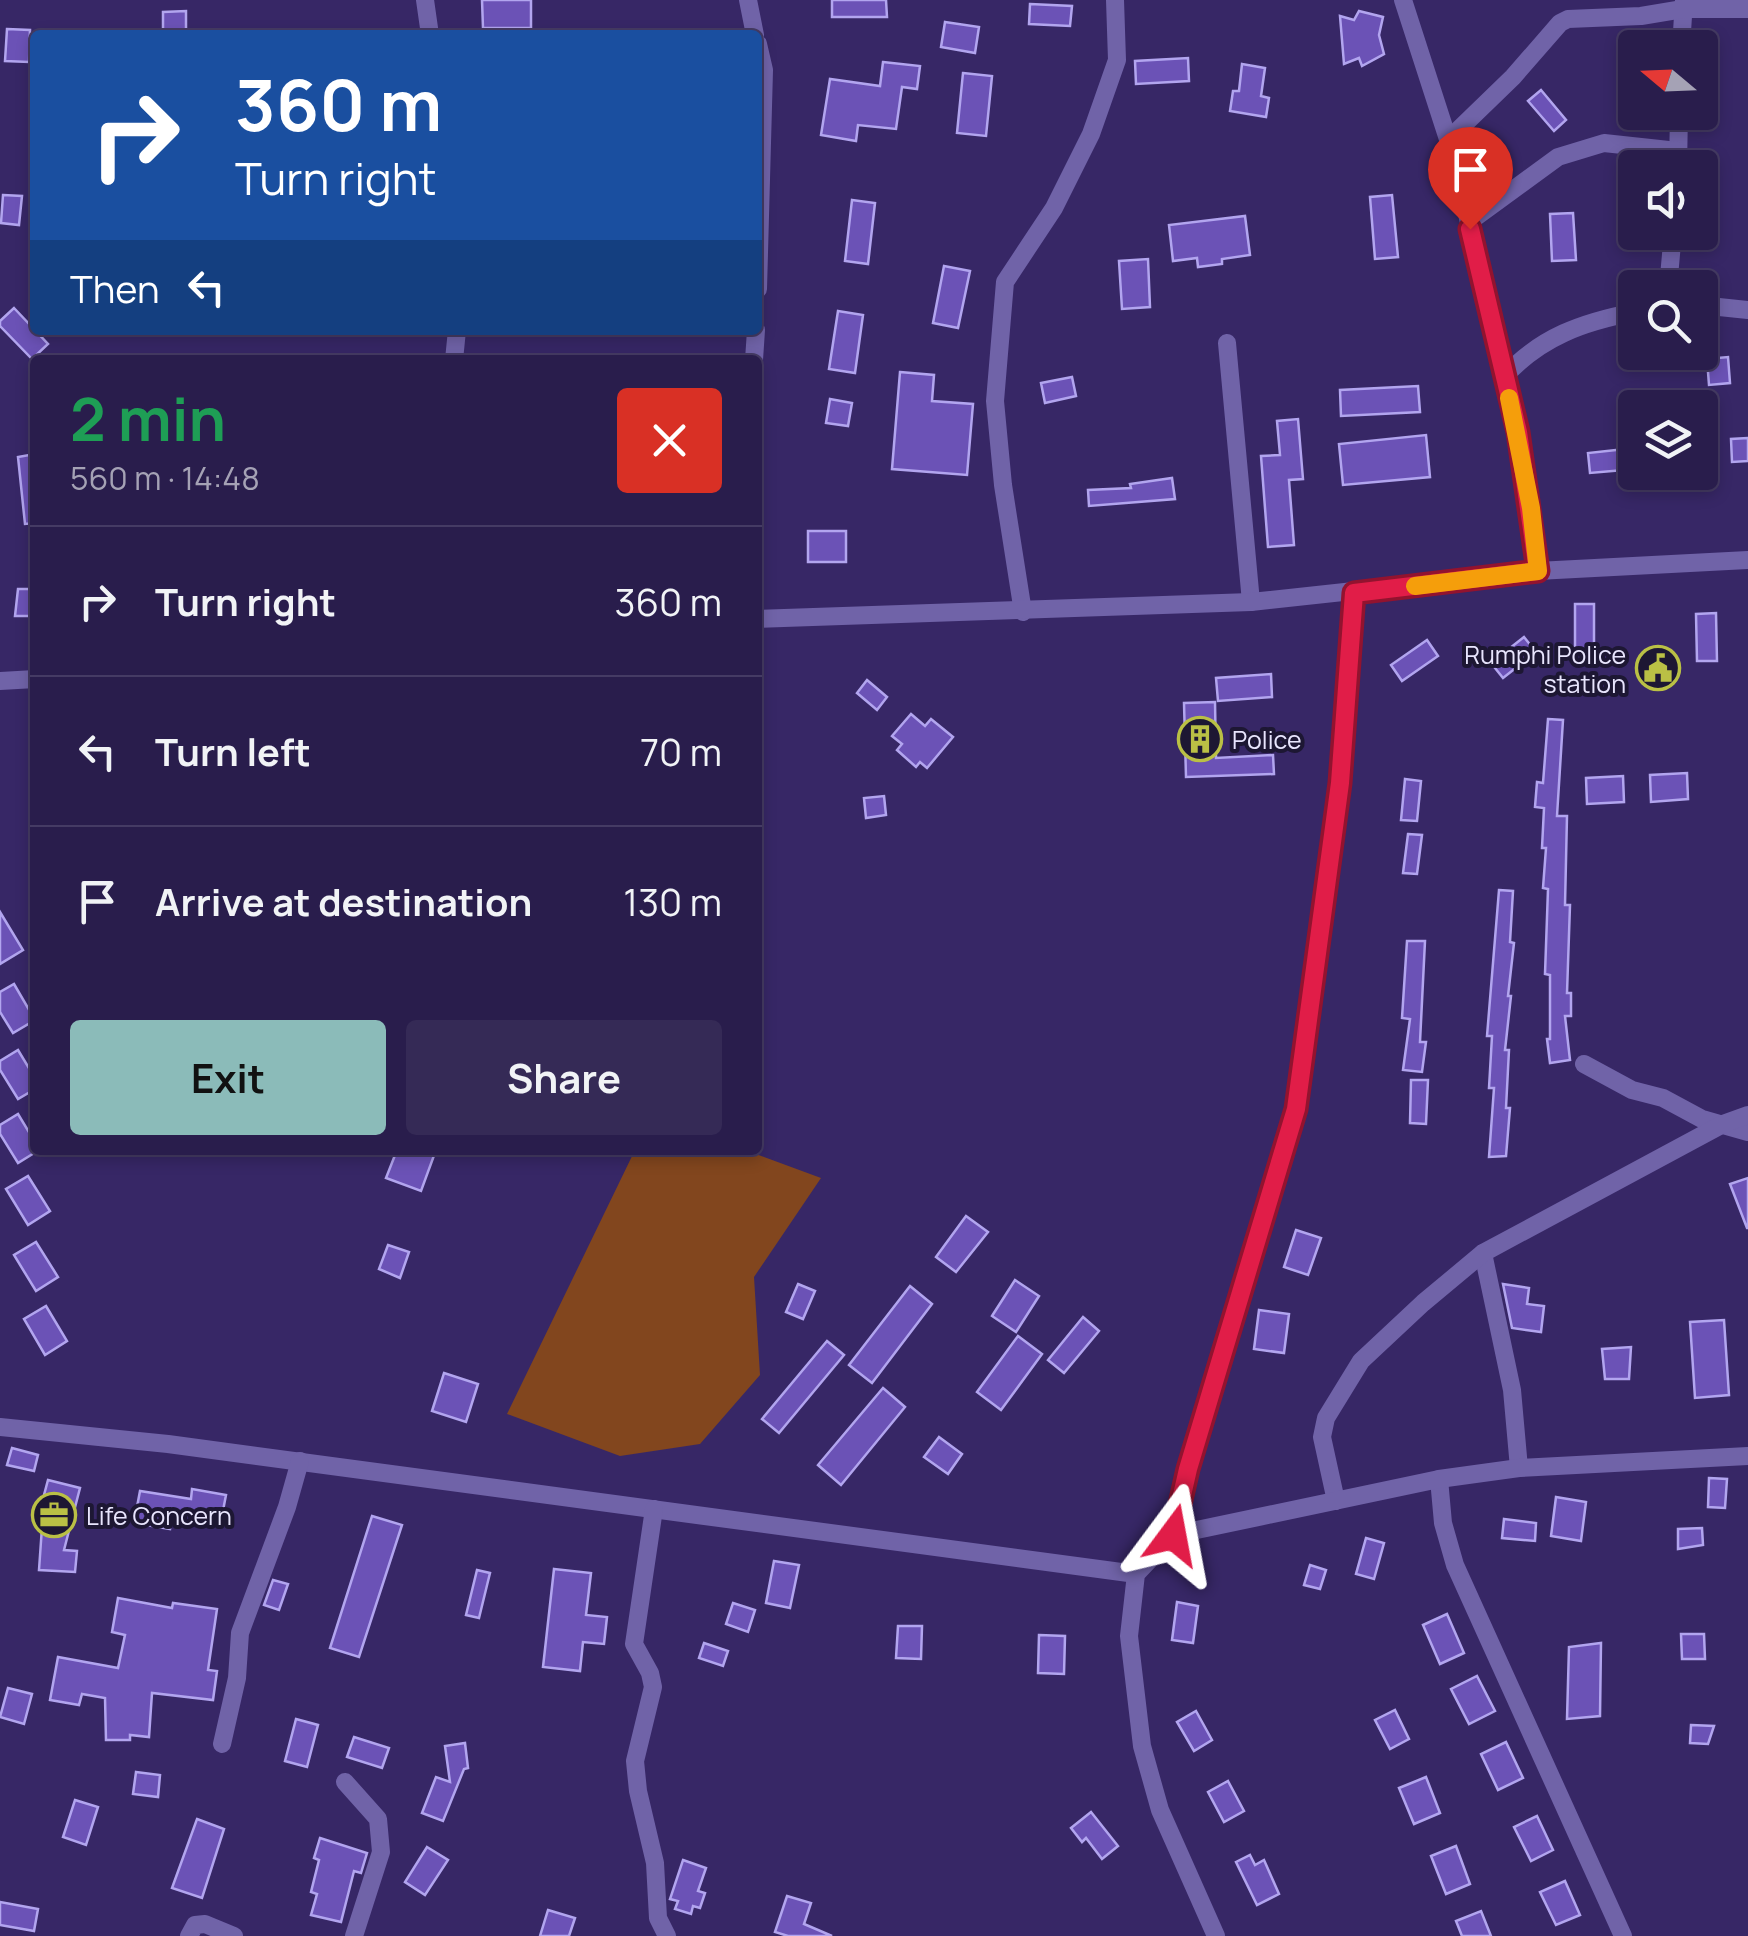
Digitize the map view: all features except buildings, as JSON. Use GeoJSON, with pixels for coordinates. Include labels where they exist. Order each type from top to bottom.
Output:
{"type":"FeatureCollection","features":[{"type":"Feature","properties":{"kind":"street"},"geometry":{"type":"LineString","coordinates":[[425,0],[429,30]]}},
{"type":"Feature","properties":{"kind":"street"},"geometry":{"type":"LineString","coordinates":[[748,0],[754,30]]}},
{"type":"Feature","properties":{"kind":"street"},"geometry":{"type":"LineString","coordinates":[[1023,612],[1003,485],[995,400],[1005,282],[1054,208],[1090,134],[1117,60],[1115,0]]}},
{"type":"Feature","properties":{"kind":"street"},"geometry":{"type":"LineString","coordinates":[[1403,0],[1448,139],[1469,222],[1518,432],[1538,571]]}},
{"type":"Feature","properties":{"kind":"street"},"geometry":{"type":"LineString","coordinates":[[1448,139],[1560,23],[1578,17],[1641,16],[1683,4],[1748,9]]}},
{"type":"Feature","properties":{"kind":"street"},"geometry":{"type":"LineString","coordinates":[[1682,30],[1683,4]]}},
{"type":"Feature","properties":{"kind":"street"},"geometry":{"type":"LineString","coordinates":[[762,73],[762,154]]}},
{"type":"Feature","properties":{"kind":"street"},"geometry":{"type":"LineString","coordinates":[[1469,222],[1558,157],[1604,144],[1634,150]]}},
{"type":"Feature","properties":{"kind":"street"},"geometry":{"type":"LineString","coordinates":[[1718,307],[1748,310]]}},
{"type":"Feature","properties":{"kind":"street"},"geometry":{"type":"LineString","coordinates":[[1504,376],[1536,346],[1570,329],[1618,315]]}},
{"type":"Feature","properties":{"kind":"street"},"geometry":{"type":"LineString","coordinates":[[1227,343],[1252,602]]}},
{"type":"Feature","properties":{"kind":"street"},"geometry":{"type":"LineString","coordinates":[[762,620],[1252,602],[1538,571],[1748,560]]}},
{"type":"Feature","properties":{"kind":"street"},"geometry":{"type":"LineString","coordinates":[[1216,1936],[1160,1810],[1142,1746],[1129,1636],[1136,1574],[1173,1535],[1193,1451],[1296,1109],[1340,783],[1354,593]]}},
{"type":"Feature","properties":{"kind":"street"},"geometry":{"type":"LineString","coordinates":[[0,681],[30,678]]}},
{"type":"Feature","properties":{"kind":"street"},"geometry":{"type":"LineString","coordinates":[[1584,1064],[1632,1090],[1663,1098],[1702,1118],[1748,1132]]}},
{"type":"Feature","properties":{"kind":"street"},"geometry":{"type":"LineString","coordinates":[[1336,1501],[1322,1437],[1326,1418],[1362,1362],[1422,1303],[1483,1252],[1723,1124],[1748,1115]]}},
{"type":"Feature","properties":{"kind":"street"},"geometry":{"type":"LineString","coordinates":[[1483,1252],[1512,1390],[1519,1468]]}},
{"type":"Feature","properties":{"kind":"street"},"geometry":{"type":"LineString","coordinates":[[0,1427],[168,1444],[1136,1574]]}},
{"type":"Feature","properties":{"kind":"street"},"geometry":{"type":"LineString","coordinates":[[1173,1535],[1439,1479],[1519,1468],[1748,1456]]}},
{"type":"Feature","properties":{"kind":"street"},"geometry":{"type":"LineString","coordinates":[[222,1744],[237,1678],[240,1633],[300,1462]]}},
{"type":"Feature","properties":{"kind":"street"},"geometry":{"type":"LineString","coordinates":[[1439,1479],[1443,1523],[1454,1566],[1623,1936]]}},
{"type":"Feature","properties":{"kind":"street"},"geometry":{"type":"LineString","coordinates":[[654,1509],[634,1644],[650,1672],[653,1687],[635,1761],[638,1792],[655,1863],[658,1918],[666,1936]]}},
{"type":"Feature","properties":{"kind":"street"},"geometry":{"type":"LineString","coordinates":[[345,1782],[378,1819],[381,1852],[354,1936]]}},
{"type":"Feature","properties":{"kind":"street"},"geometry":{"type":"LineString","coordinates":[[189,1936],[195,1925],[205,1924],[234,1936]]}},
{"type":"Feature","properties":{"kind":"shaded area"},"geometry":{"type":"Polygon","coordinates":[[[633,1155],[759,1155],[821,1178],[754,1277],[760,1375],[700,1444],[620,1456],[507,1414],[633,1155]]]}},
{"type":"Feature","properties":{"kind":"slow traffic"},"geometry":{"type":"LineString","coordinates":[[1415,586],[1538,571],[1531,508],[1509,398]]}},
{"type":"Feature","properties":{"kind":"place","name":"Rumphi Police station"},"geometry":{"type":"Point","coordinates":[1658,668]}},
{"type":"Feature","properties":{"kind":"place","name":"Police"},"geometry":{"type":"Point","coordinates":[1200,739]}},
{"type":"Feature","properties":{"kind":"place","name":"Life Concern"},"geometry":{"type":"Point","coordinates":[54,1515]}},
{"type":"Feature","properties":{"kind":"route"},"geometry":{"type":"LineString","coordinates":[[1173,1535],[1188,1469],[1296,1109],[1340,783],[1354,593],[1538,571],[1518,432],[1470,229]]}}]}
